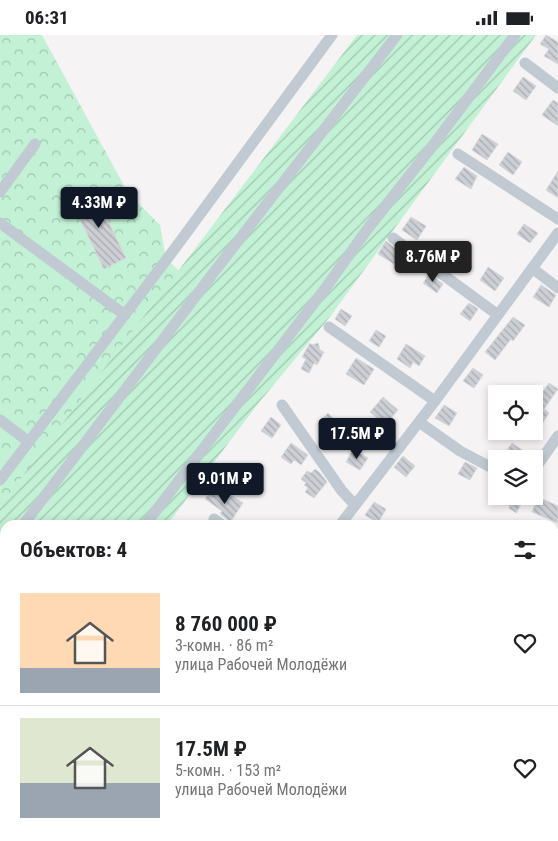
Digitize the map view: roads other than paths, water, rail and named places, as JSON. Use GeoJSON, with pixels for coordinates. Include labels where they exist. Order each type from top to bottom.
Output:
{"type":"FeatureCollection","features":[{"type":"Feature","properties":{"kind":"street"},"geometry":{"type":"LineString","coordinates":[[0,480],[332,35]]}},
{"type":"Feature","properties":{"kind":"street"},"geometry":{"type":"LineString","coordinates":[[27,520],[396,35]]}},
{"type":"Feature","properties":{"kind":"street"},"geometry":{"type":"LineString","coordinates":[[149,520],[327,286],[366,231],[434,144],[514,35]]}},
{"type":"Feature","properties":{"kind":"street"},"geometry":{"type":"LineString","coordinates":[[525,63],[558,88]]}},
{"type":"Feature","properties":{"kind":"street"},"geometry":{"type":"LineString","coordinates":[[0,192],[35,144]]}},
{"type":"Feature","properties":{"kind":"street"},"geometry":{"type":"LineString","coordinates":[[458,154],[558,219]]}},
{"type":"Feature","properties":{"kind":"street"},"geometry":{"type":"LineString","coordinates":[[0,223],[124,315]]}},
{"type":"Feature","properties":{"kind":"street"},"geometry":{"type":"LineString","coordinates":[[348,520],[356,505],[558,233]]}},
{"type":"Feature","properties":{"kind":"street"},"geometry":{"type":"LineString","coordinates":[[393,238],[498,315]]}},
{"type":"Feature","properties":{"kind":"street"},"geometry":{"type":"LineString","coordinates":[[532,269],[558,288]]}},
{"type":"Feature","properties":{"kind":"street"},"geometry":{"type":"LineString","coordinates":[[329,327],[435,401]]}},
{"type":"Feature","properties":{"kind":"street"},"geometry":{"type":"LineString","coordinates":[[282,405],[342,491],[356,505]]}},
{"type":"Feature","properties":{"kind":"street"},"geometry":{"type":"LineString","coordinates":[[0,420],[29,441]]}},
{"type":"Feature","properties":{"kind":"street"},"geometry":{"type":"LineString","coordinates":[[419,422],[460,451],[488,466]]}},
{"type":"Feature","properties":{"kind":"street"},"geometry":{"type":"LineString","coordinates":[[543,457],[558,436]]}}]}
